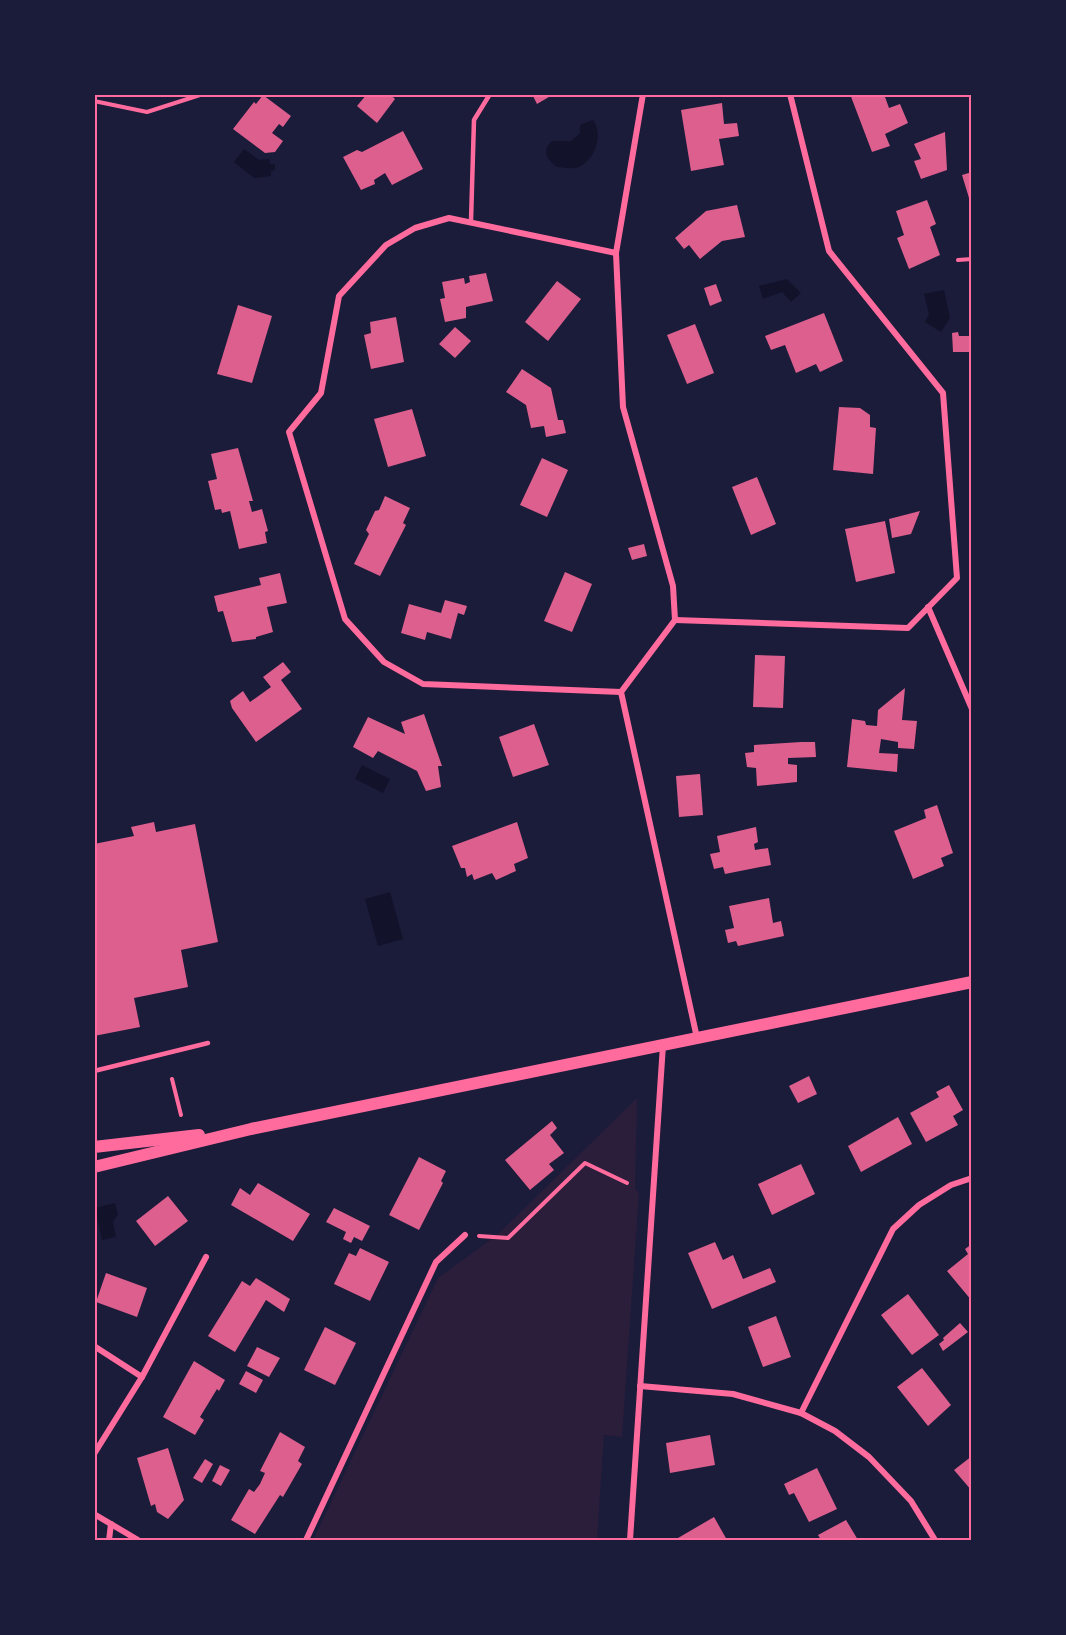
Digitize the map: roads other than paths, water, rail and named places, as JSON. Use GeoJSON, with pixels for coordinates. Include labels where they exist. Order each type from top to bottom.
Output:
{"type":"FeatureCollection","features":[{"type":"Feature","properties":{"kind":"main road"},"geometry":{"type":"LineString","coordinates":[[94,1167],[251,1130],[972,982]]}},
{"type":"Feature","properties":{"kind":"main road"},"geometry":{"type":"LineString","coordinates":[[94,1147],[251,1130]]}},
{"type":"Feature","properties":{"kind":"street"},"geometry":{"type":"LineString","coordinates":[[643,94],[616,253],[623,407],[673,586],[675,620],[621,692],[697,1038]]}},
{"type":"Feature","properties":{"kind":"street"},"geometry":{"type":"LineString","coordinates":[[675,620],[908,628],[957,578],[944,393],[829,251],[790,94]]}},
{"type":"Feature","properties":{"kind":"street"},"geometry":{"type":"LineString","coordinates":[[616,253],[449,218],[415,228],[386,245],[339,296],[321,393],[289,432],[345,619],[384,662],[423,684],[621,692]]}},
{"type":"Feature","properties":{"kind":"street"},"geometry":{"type":"LineString","coordinates":[[928,608],[972,709]]}},
{"type":"Feature","properties":{"kind":"street"},"geometry":{"type":"LineString","coordinates":[[630,1540],[663,1045]]}},
{"type":"Feature","properties":{"kind":"street"},"geometry":{"type":"LineString","coordinates":[[801,1413],[893,1229],[919,1204],[951,1185],[972,1178]]}},
{"type":"Feature","properties":{"kind":"street"},"geometry":{"type":"LineString","coordinates":[[306,1540],[436,1262],[465,1235]]}},
{"type":"Feature","properties":{"kind":"street"},"geometry":{"type":"LineString","coordinates":[[94,1454],[142,1377],[206,1257]]}},
{"type":"Feature","properties":{"kind":"street"},"geometry":{"type":"LineString","coordinates":[[94,1346],[142,1377]]}},
{"type":"Feature","properties":{"kind":"street"},"geometry":{"type":"LineString","coordinates":[[640,1386],[733,1394],[801,1413],[835,1431],[869,1458],[911,1501],[935,1540]]}},
{"type":"Feature","properties":{"kind":"street"},"geometry":{"type":"LineString","coordinates":[[94,1514],[138,1540]]}},
{"type":"Feature","properties":{"kind":"street"},"geometry":{"type":"LineString","coordinates":[[108,1540],[111,1524]]}},
{"type":"Feature","properties":{"kind":"lane"},"geometry":{"type":"LineString","coordinates":[[471,221],[474,120],[490,94]]}},
{"type":"Feature","properties":{"kind":"lane"},"geometry":{"type":"LineString","coordinates":[[94,1071],[208,1043]]}}]}
